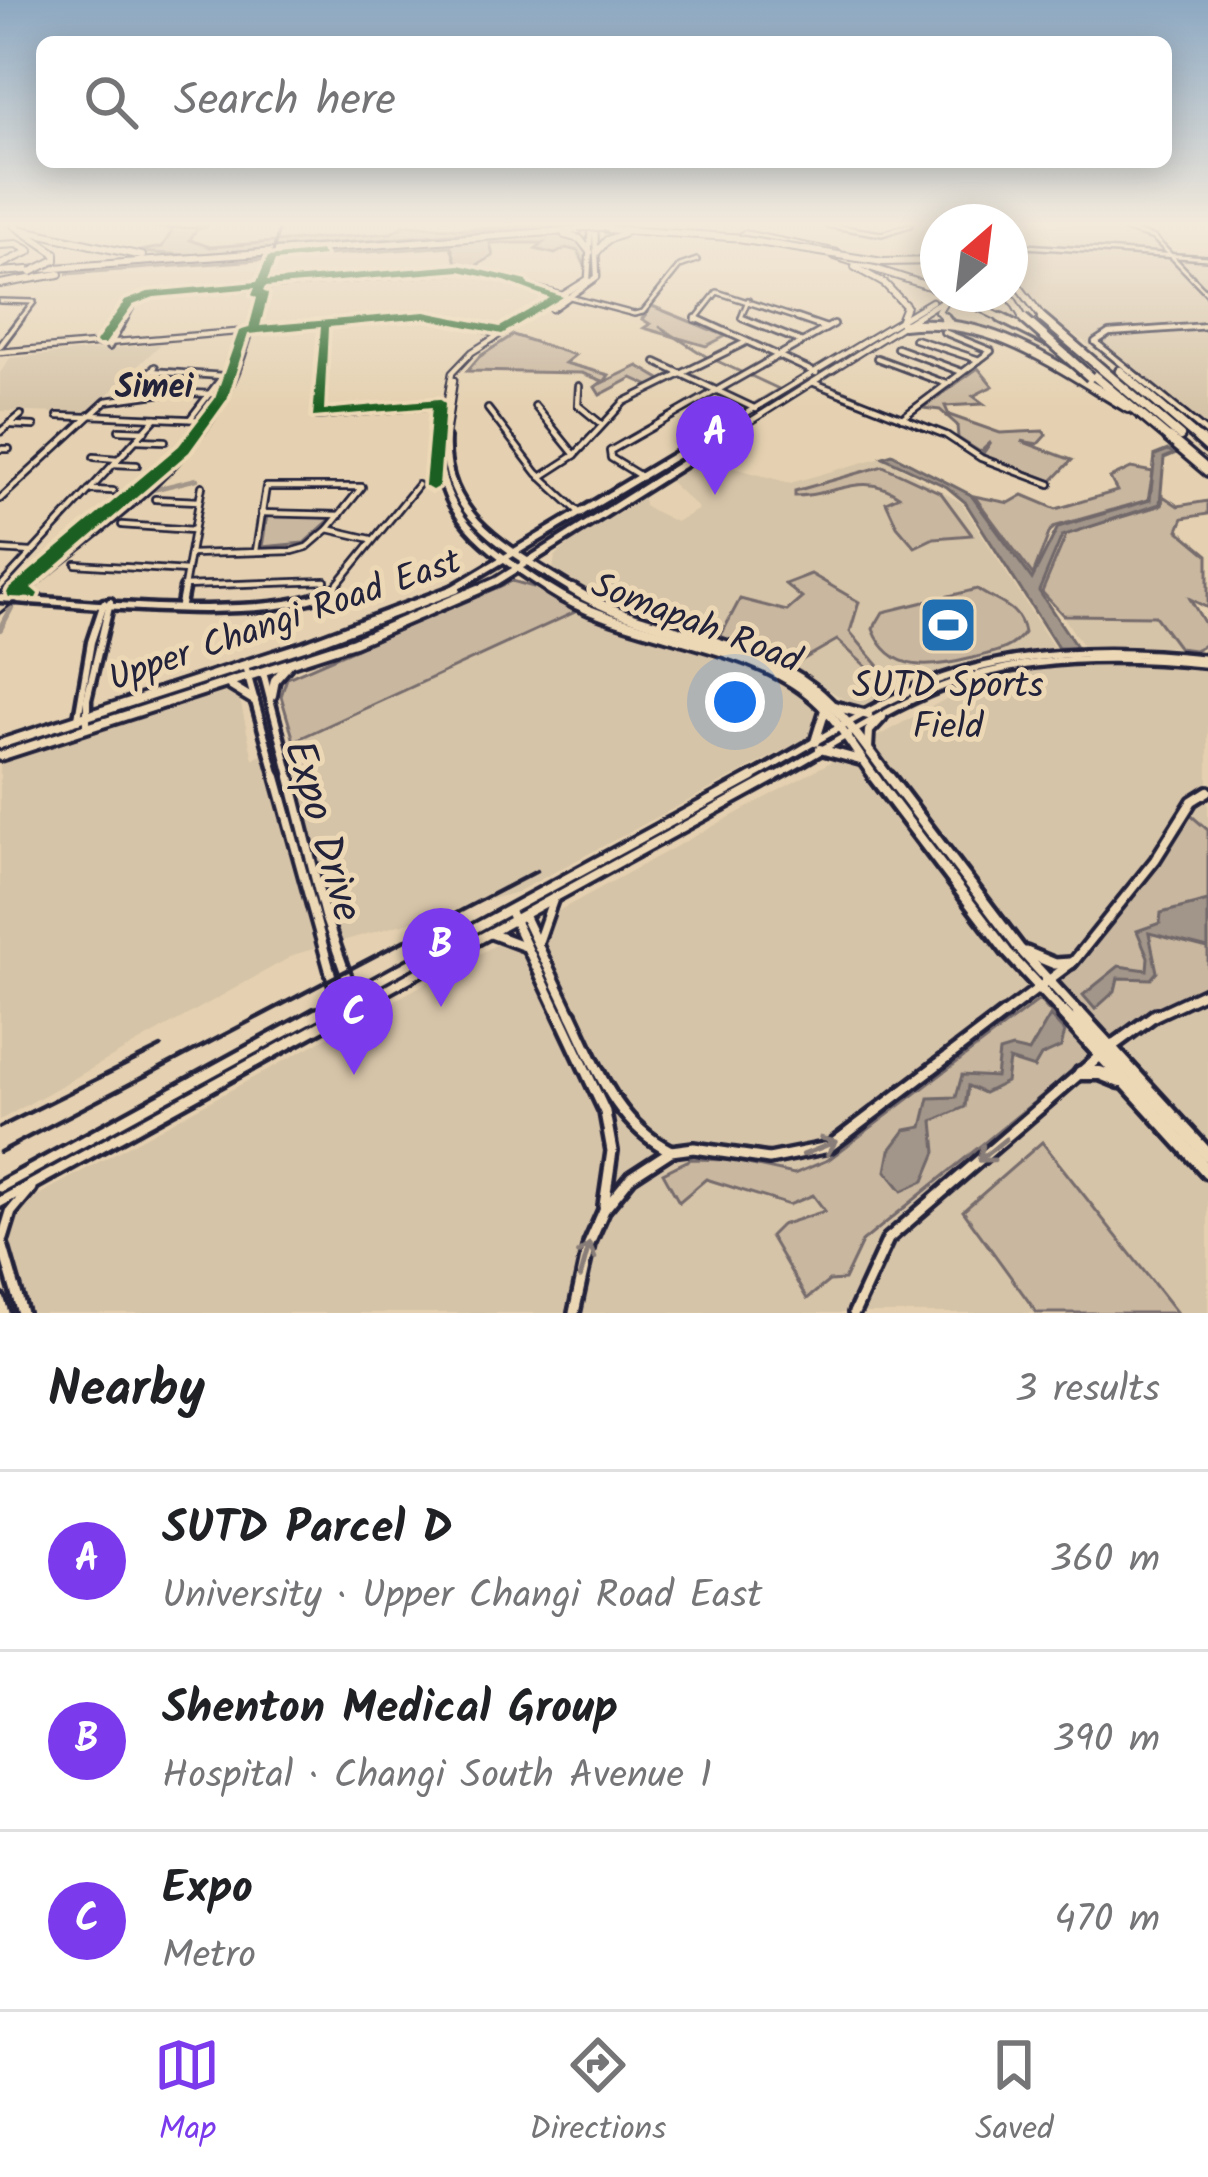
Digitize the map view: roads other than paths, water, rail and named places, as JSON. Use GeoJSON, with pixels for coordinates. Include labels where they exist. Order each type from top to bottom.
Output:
{"type":"FeatureCollection","features":[{"type":"Feature","properties":{"kind":"highway"},"geometry":{"type":"LineString","coordinates":[[887,286],[906,306],[906,320],[1004,339],[1045,357],[1128,409]]}},
{"type":"Feature","properties":{"kind":"highway"},"geometry":{"type":"LineString","coordinates":[[954,294],[987,313],[986,324],[968,327],[946,322],[938,311],[954,294]]}},
{"type":"Feature","properties":{"kind":"highway"},"geometry":{"type":"LineString","coordinates":[[1028,304],[1050,327],[1129,386],[1208,470]]}},
{"type":"Feature","properties":{"kind":"highway"},"geometry":{"type":"LineString","coordinates":[[925,312],[946,329]]}},
{"type":"Feature","properties":{"kind":"highway"},"geometry":{"type":"LineString","coordinates":[[989,312],[1060,348],[1208,470]]}},
{"type":"Feature","properties":{"kind":"highway"},"geometry":{"type":"LineString","coordinates":[[1000,312],[1106,375],[1180,436]]}},
{"type":"Feature","properties":{"kind":"highway"},"geometry":{"type":"LineString","coordinates":[[1000,312],[1010,316]]}},
{"type":"Feature","properties":{"kind":"highway"},"geometry":{"type":"LineString","coordinates":[[1020,312],[1029,328],[1208,470]]}},
{"type":"Feature","properties":{"kind":"highway"},"geometry":{"type":"LineString","coordinates":[[1075,346],[1133,380],[1208,447]]}},
{"type":"Feature","properties":{"kind":"main road"},"geometry":{"type":"LineString","coordinates":[[536,543],[493,546],[464,525],[446,496],[437,464],[446,405],[455,378],[475,353],[584,286]]}},
{"type":"Feature","properties":{"kind":"main road","name":"Upper Changi Road East"},"geometry":{"type":"LineString","coordinates":[[0,744],[290,664],[497,581],[920,312]]}},
{"type":"Feature","properties":{"kind":"main road"},"geometry":{"type":"LineString","coordinates":[[0,352],[433,317],[501,337]]}},
{"type":"Feature","properties":{"kind":"main road","name":"Upper Changi Road East"},"geometry":{"type":"LineString","coordinates":[[0,756],[387,618],[484,575],[776,395],[815,377]]}},
{"type":"Feature","properties":{"kind":"main road"},"geometry":{"type":"LineString","coordinates":[[776,395],[787,398]]}},
{"type":"Feature","properties":{"kind":"main road"},"geometry":{"type":"LineString","coordinates":[[679,454],[691,456]]}},
{"type":"Feature","properties":{"kind":"main road"},"geometry":{"type":"LineString","coordinates":[[484,575],[493,562],[493,546]]}},
{"type":"Feature","properties":{"kind":"main road","name":"Somapah Road"},"geometry":{"type":"LineString","coordinates":[[493,546],[528,563],[546,580]]}},
{"type":"Feature","properties":{"kind":"main road","name":"Somapah Road"},"geometry":{"type":"LineString","coordinates":[[493,546],[518,569],[546,580],[601,614],[777,674],[829,706],[848,730]]}},
{"type":"Feature","properties":{"kind":"main road"},"geometry":{"type":"LineString","coordinates":[[497,581],[546,580],[543,562],[548,549]]}},
{"type":"Feature","properties":{"kind":"main road"},"geometry":{"type":"LineString","coordinates":[[272,695],[275,680],[290,664]]}},
{"type":"Feature","properties":{"kind":"main road"},"geometry":{"type":"LineString","coordinates":[[224,685],[241,688],[254,700]]}},
{"type":"Feature","properties":{"kind":"main road"},"geometry":{"type":"LineString","coordinates":[[866,764],[844,752],[817,746],[829,706],[868,715]]}},
{"type":"Feature","properties":{"kind":"main road"},"geometry":{"type":"LineString","coordinates":[[868,750],[868,731],[882,717]]}},
{"type":"Feature","properties":{"kind":"main road"},"geometry":{"type":"LineString","coordinates":[[848,730],[868,750],[1042,984]]}},
{"type":"Feature","properties":{"kind":"main road"},"geometry":{"type":"LineString","coordinates":[[848,730],[866,764],[1042,984],[1208,1155]]}},
{"type":"Feature","properties":{"kind":"main road"},"geometry":{"type":"LineString","coordinates":[[1019,948],[1055,964],[1071,963]]}},
{"type":"Feature","properties":{"kind":"main road"},"geometry":{"type":"LineString","coordinates":[[1106,1051],[1131,1089],[1208,1172]]}},
{"type":"Feature","properties":{"kind":"main road"},"geometry":{"type":"LineString","coordinates":[[1081,1073],[1109,1076],[1131,1089]]}},
{"type":"Feature","properties":{"kind":"street"},"geometry":{"type":"LineString","coordinates":[[108,346],[134,303],[152,296],[270,286]]}},
{"type":"Feature","properties":{"kind":"street"},"geometry":{"type":"LineString","coordinates":[[529,286],[630,314],[643,312],[664,286]]}},
{"type":"Feature","properties":{"kind":"street"},"geometry":{"type":"LineString","coordinates":[[826,328],[716,292],[695,322],[951,438],[981,458],[1050,484]]}},
{"type":"Feature","properties":{"kind":"street"},"geometry":{"type":"LineString","coordinates":[[748,300],[740,317],[802,342]]}},
{"type":"Feature","properties":{"kind":"street"},"geometry":{"type":"LineString","coordinates":[[0,301],[34,302],[0,352]]}},
{"type":"Feature","properties":{"kind":"street"},"geometry":{"type":"LineString","coordinates":[[642,477],[611,458],[610,452],[834,324]]}},
{"type":"Feature","properties":{"kind":"street"},"geometry":{"type":"LineString","coordinates":[[1208,326],[1109,333],[1095,342],[1208,434]]}},
{"type":"Feature","properties":{"kind":"street"},"geometry":{"type":"LineString","coordinates":[[322,327],[316,416],[446,405]]}},
{"type":"Feature","properties":{"kind":"street"},"geometry":{"type":"LineString","coordinates":[[902,418],[990,348],[946,329]]}},
{"type":"Feature","properties":{"kind":"street"},"geometry":{"type":"LineString","coordinates":[[915,339],[980,360]]}},
{"type":"Feature","properties":{"kind":"street"},"geometry":{"type":"LineString","coordinates":[[541,477],[575,455],[600,423],[627,400],[744,343]]}},
{"type":"Feature","properties":{"kind":"street"},"geometry":{"type":"LineString","coordinates":[[898,348],[963,372]]}},
{"type":"Feature","properties":{"kind":"street"},"geometry":{"type":"LineString","coordinates":[[877,358],[947,384]]}},
{"type":"Feature","properties":{"kind":"street"},"geometry":{"type":"LineString","coordinates":[[656,362],[756,409]]}},
{"type":"Feature","properties":{"kind":"street"},"geometry":{"type":"LineString","coordinates":[[122,399],[152,369],[223,376],[190,419]]}},
{"type":"Feature","properties":{"kind":"street"},"geometry":{"type":"LineString","coordinates":[[579,386],[578,406],[600,423]]}},
{"type":"Feature","properties":{"kind":"street"},"geometry":{"type":"LineString","coordinates":[[0,499],[106,401],[171,392],[212,394]]}},
{"type":"Feature","properties":{"kind":"street"},"geometry":{"type":"LineString","coordinates":[[535,406],[575,455]]}},
{"type":"Feature","properties":{"kind":"street"},"geometry":{"type":"LineString","coordinates":[[488,409],[541,477],[581,514]]}},
{"type":"Feature","properties":{"kind":"street"},"geometry":{"type":"LineString","coordinates":[[0,432],[21,415]]}},
{"type":"Feature","properties":{"kind":"street"},"geometry":{"type":"LineString","coordinates":[[58,416],[207,420]]}},
{"type":"Feature","properties":{"kind":"street"},"geometry":{"type":"LineString","coordinates":[[156,418],[31,552],[0,593],[24,598],[217,604],[321,598],[332,592],[418,485]]}},
{"type":"Feature","properties":{"kind":"street"},"geometry":{"type":"LineString","coordinates":[[9,425],[34,427]]}},
{"type":"Feature","properties":{"kind":"street"},"geometry":{"type":"LineString","coordinates":[[119,430],[145,431]]}},
{"type":"Feature","properties":{"kind":"street"},"geometry":{"type":"LineString","coordinates":[[136,440],[165,441]]}},
{"type":"Feature","properties":{"kind":"street"},"geometry":{"type":"LineString","coordinates":[[0,448],[9,449]]}},
{"type":"Feature","properties":{"kind":"street"},"geometry":{"type":"LineString","coordinates":[[94,458],[137,465]]}},
{"type":"Feature","properties":{"kind":"street"},"geometry":{"type":"LineString","coordinates":[[191,554],[256,551],[307,548],[362,487],[271,485],[265,489],[256,551]]}},
{"type":"Feature","properties":{"kind":"street"},"geometry":{"type":"LineString","coordinates":[[179,603],[202,486]]}},
{"type":"Feature","properties":{"kind":"street"},"geometry":{"type":"LineString","coordinates":[[89,490],[113,490]]}},
{"type":"Feature","properties":{"kind":"street"},"geometry":{"type":"LineString","coordinates":[[155,499],[199,501]]}},
{"type":"Feature","properties":{"kind":"street"},"geometry":{"type":"LineString","coordinates":[[261,513],[340,515]]}},
{"type":"Feature","properties":{"kind":"street"},"geometry":{"type":"LineString","coordinates":[[122,525],[193,530]]}},
{"type":"Feature","properties":{"kind":"street"},"geometry":{"type":"LineString","coordinates":[[328,529],[373,539]]}},
{"type":"Feature","properties":{"kind":"street"},"geometry":{"type":"LineString","coordinates":[[0,550],[31,552]]}},
{"type":"Feature","properties":{"kind":"street"},"geometry":{"type":"LineString","coordinates":[[76,564],[187,571]]}},
{"type":"Feature","properties":{"kind":"street"},"geometry":{"type":"LineString","coordinates":[[184,585],[325,580]]}},
{"type":"Feature","properties":{"kind":"street"},"geometry":{"type":"LineString","coordinates":[[83,723],[108,602]]}},
{"type":"Feature","properties":{"kind":"street"},"geometry":{"type":"LineString","coordinates":[[848,730],[940,678],[1009,662],[1116,653],[1207,662]]}},
{"type":"Feature","properties":{"kind":"street"},"geometry":{"type":"LineString","coordinates":[[0,1202],[354,997],[817,746],[939,687],[1013,667],[1098,659],[1207,662]]}},
{"type":"Feature","properties":{"kind":"street","name":"Expo Drive"},"geometry":{"type":"LineString","coordinates":[[260,661],[354,997]]}},
{"type":"Feature","properties":{"kind":"street","name":"Expo Drive"},"geometry":{"type":"LineString","coordinates":[[245,666],[339,1006]]}},
{"type":"Feature","properties":{"kind":"street"},"geometry":{"type":"LineString","coordinates":[[354,997],[488,934],[516,913],[555,897],[817,746]]}},
{"type":"Feature","properties":{"kind":"street"},"geometry":{"type":"LineString","coordinates":[[516,913],[613,1102],[643,1137],[671,1151],[721,1149],[769,1160],[829,1148],[1071,963],[1143,877],[1192,802],[1208,791]]}},
{"type":"Feature","properties":{"kind":"street"},"geometry":{"type":"LineString","coordinates":[[555,897],[543,917],[534,950],[611,1132],[604,1210],[584,1259],[574,1313]]}},
{"type":"Feature","properties":{"kind":"street"},"geometry":{"type":"LineString","coordinates":[[321,940],[333,934]]}},
{"type":"Feature","properties":{"kind":"street"},"geometry":{"type":"LineString","coordinates":[[488,934],[534,950]]}},
{"type":"Feature","properties":{"kind":"street"},"geometry":{"type":"LineString","coordinates":[[854,1313],[888,1239],[1106,1051],[1156,1014],[1208,991]]}},
{"type":"Feature","properties":{"kind":"street"},"geometry":{"type":"LineString","coordinates":[[0,1187],[339,1006]]}},
{"type":"Feature","properties":{"kind":"street"},"geometry":{"type":"LineString","coordinates":[[604,1210],[632,1177],[671,1151]]}},
{"type":"Feature","properties":{"kind":"street"},"geometry":{"type":"LineString","coordinates":[[22,1313],[1,1240],[11,1212],[38,1181]]}},
{"type":"Feature","properties":{"kind":"street"},"geometry":{"type":"LineString","coordinates":[[0,1300],[4,1313]]}},
{"type":"Feature","properties":{"kind":"waterway"},"geometry":{"type":"LineString","coordinates":[[660,327],[707,357]]}},
{"type":"Feature","properties":{"kind":"waterway"},"geometry":{"type":"LineString","coordinates":[[715,360],[743,373]]}},
{"type":"Feature","properties":{"kind":"waterway"},"geometry":{"type":"LineString","coordinates":[[749,375],[779,389],[752,405]]}},
{"type":"Feature","properties":{"kind":"waterway"},"geometry":{"type":"LineString","coordinates":[[29,592],[152,490],[197,479]]}},
{"type":"Feature","properties":{"kind":"waterway"},"geometry":{"type":"LineString","coordinates":[[0,629],[12,606],[33,589]]}},
{"type":"Feature","properties":{"kind":"railway"},"geometry":{"type":"LineString","coordinates":[[0,613],[155,489],[207,431],[245,358],[265,286]]}},
{"type":"Feature","properties":{"kind":"railway"},"geometry":{"type":"LineString","coordinates":[[0,1152],[537,871]]}},
{"type":"Feature","properties":{"kind":"railway"},"geometry":{"type":"LineString","coordinates":[[0,1127],[161,1047]]}},
{"type":"Feature","properties":{"kind":"place","name":"SUTD Parcel D"},"geometry":{"type":"Point","coordinates":[715,495]}},
{"type":"Feature","properties":{"kind":"place","name":"SUTD Sports Field"},"geometry":{"type":"Point","coordinates":[948,625]}},
{"type":"Feature","properties":{"kind":"place","name":"Shenton Medical Group"},"geometry":{"type":"Point","coordinates":[441,1007]}},
{"type":"Feature","properties":{"kind":"place","name":"Expo"},"geometry":{"type":"Point","coordinates":[354,1075]}},
{"type":"Feature","properties":{"kind":"district","name":"Simei"},"geometry":{"type":"Point","coordinates":[154,385]}}]}
